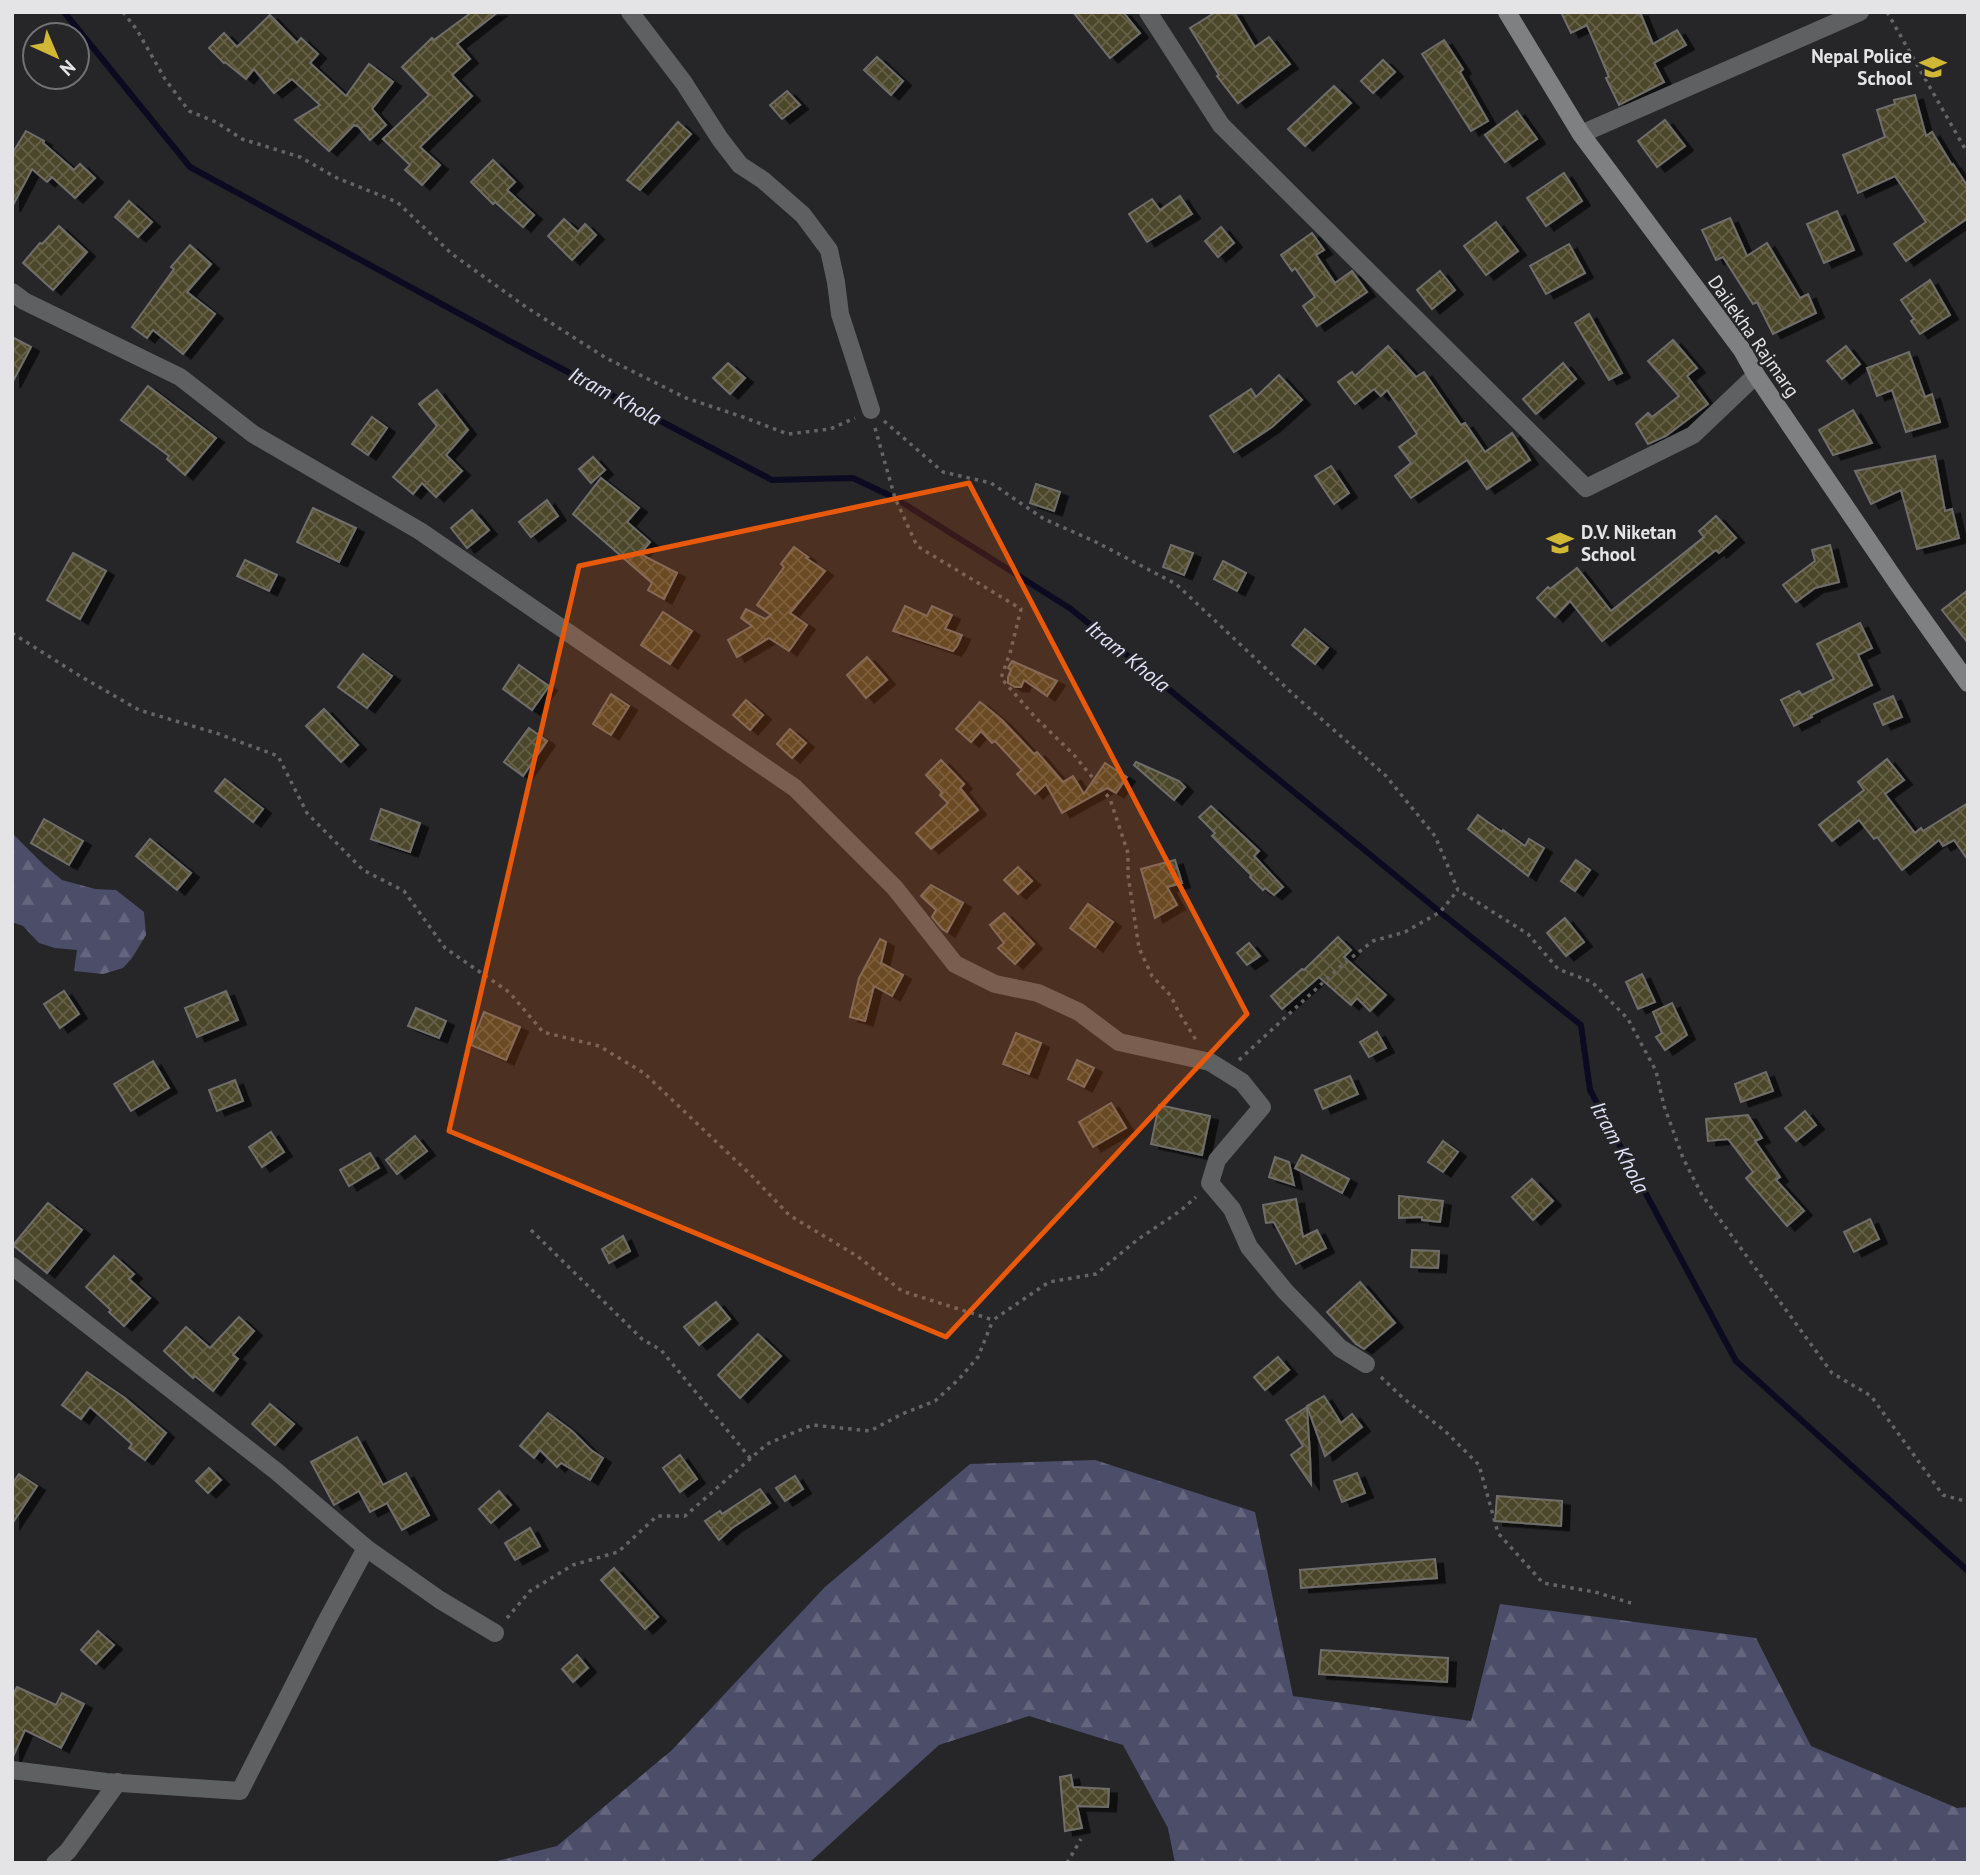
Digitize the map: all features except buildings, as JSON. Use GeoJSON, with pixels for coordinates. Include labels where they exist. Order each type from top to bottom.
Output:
{"type":"FeatureCollection","features":[{"type":"Feature","properties":{"kind":"main road","name":"Dailekha Rajmarg"},"geometry":{"type":"LineString","coordinates":[[1507,12],[1581,134],[1742,350],[1756,375],[1968,683]]}},
{"type":"Feature","properties":{"kind":"street"},"geometry":{"type":"LineString","coordinates":[[629,12],[684,83],[740,165],[764,180],[803,215],[829,250],[840,314],[871,410]]}},
{"type":"Feature","properties":{"kind":"street"},"geometry":{"type":"LineString","coordinates":[[1148,12],[1221,125],[1586,488],[1693,435],[1756,375]]}},
{"type":"Feature","properties":{"kind":"street"},"geometry":{"type":"LineString","coordinates":[[1581,134],[1860,12]]}},
{"type":"Feature","properties":{"kind":"street"},"geometry":{"type":"LineString","coordinates":[[12,292],[24,301],[180,377],[253,434],[420,531],[795,788],[895,888],[955,964],[995,984],[1038,993],[1079,1012],[1119,1042],[1210,1062],[1242,1082],[1262,1107],[1217,1160],[1210,1184],[1233,1209],[1249,1247],[1285,1291],[1340,1348],[1366,1364]]}},
{"type":"Feature","properties":{"kind":"street"},"geometry":{"type":"LineString","coordinates":[[12,1266],[276,1471],[366,1548],[440,1600],[495,1633]]}},
{"type":"Feature","properties":{"kind":"street"},"geometry":{"type":"LineString","coordinates":[[12,1770],[118,1782],[240,1791],[366,1548]]}},
{"type":"Feature","properties":{"kind":"street"},"geometry":{"type":"LineString","coordinates":[[55,1863],[68,1851],[118,1782]]}},
{"type":"Feature","properties":{"kind":"path"},"geometry":{"type":"LineString","coordinates":[[123,12],[137,30],[164,79],[189,111],[216,122],[242,139],[300,157],[337,178],[397,202],[452,254],[526,307],[606,358],[686,398],[788,434],[830,429],[871,410]]}},
{"type":"Feature","properties":{"kind":"path"},"geometry":{"type":"LineString","coordinates":[[1887,12],[1968,154]]}},
{"type":"Feature","properties":{"kind":"path"},"geometry":{"type":"LineString","coordinates":[[871,410],[943,472],[991,483],[1044,519],[1096,542],[1176,584],[1293,694],[1386,776],[1435,836],[1458,890],[1528,934],[1558,969],[1592,982],[1628,1019],[1656,1072],[1664,1106],[1683,1158],[1702,1195],[1832,1373],[1871,1396],[1943,1495],[1968,1502]]}},
{"type":"Feature","properties":{"kind":"path"},"geometry":{"type":"LineString","coordinates":[[871,410],[895,498],[917,546],[1021,609],[1010,653],[1000,678],[1074,755],[1110,799],[1128,853],[1128,875],[1139,948],[1152,976],[1171,996],[1210,1062],[1233,1065],[1373,940],[1405,932],[1440,912],[1458,890]]}},
{"type":"Feature","properties":{"kind":"path"},"geometry":{"type":"LineString","coordinates":[[12,633],[139,710],[216,733],[278,756],[307,813],[363,870],[404,891],[445,948],[509,992],[543,1032],[599,1046],[645,1073],[789,1215],[857,1255],[902,1291],[993,1320]]}},
{"type":"Feature","properties":{"kind":"path"},"geometry":{"type":"LineString","coordinates":[[495,1633],[530,1591],[573,1565],[618,1552],[657,1516],[685,1516],[767,1444],[812,1425],[870,1431],[935,1401],[978,1357],[993,1320],[1049,1282],[1096,1274],[1137,1240],[1180,1211],[1210,1184]]}},
{"type":"Feature","properties":{"kind":"path"},"geometry":{"type":"LineString","coordinates":[[531,1230],[642,1339],[661,1350],[751,1459]]}},
{"type":"Feature","properties":{"kind":"path"},"geometry":{"type":"LineString","coordinates":[[1366,1364],[1445,1431],[1479,1465],[1498,1534],[1543,1583],[1595,1592],[1631,1603]]}},
{"type":"Feature","properties":{"kind":"path"},"geometry":{"type":"LineString","coordinates":[[1067,1863],[1081,1839]]}},
{"type":"Feature","properties":{"kind":"highlighted area"},"geometry":{"type":"Polygon","coordinates":[[[969,483],[1247,1014],[946,1337],[449,1131],[579,566],[969,483]]]}},
{"type":"Feature","properties":{"kind":"green space"},"geometry":{"type":"Polygon","coordinates":[[[12,833],[62,880],[95,889],[116,890],[144,912],[146,935],[123,968],[103,974],[74,971],[77,950],[39,943],[23,926],[12,922],[12,833]]]}},
{"type":"Feature","properties":{"kind":"green space"},"geometry":{"type":"Polygon","coordinates":[[[1095,1460],[1255,1512],[1293,1696],[1471,1721],[1500,1604],[1756,1638],[1811,1746],[1957,1808],[1968,1807],[1968,1863],[1175,1863],[1168,1828],[1123,1745],[1029,1716],[939,1745],[809,1863],[489,1863],[557,1846],[672,1750],[825,1587],[970,1464],[1095,1460]]]}},
{"type":"Feature","properties":{"kind":"waterway","name":"Itram Khola"},"geometry":{"type":"LineString","coordinates":[[64,12],[190,167],[772,480],[853,478],[895,498],[1071,609],[1581,1025],[1590,1090],[1736,1361],[1968,1571]]}},
{"type":"Feature","properties":{"kind":"place","name":"Nepal Police School"},"geometry":{"type":"Point","coordinates":[1933,67]}},
{"type":"Feature","properties":{"kind":"place","name":"D.V. Niketan School"},"geometry":{"type":"Point","coordinates":[1560,543]}}]}
